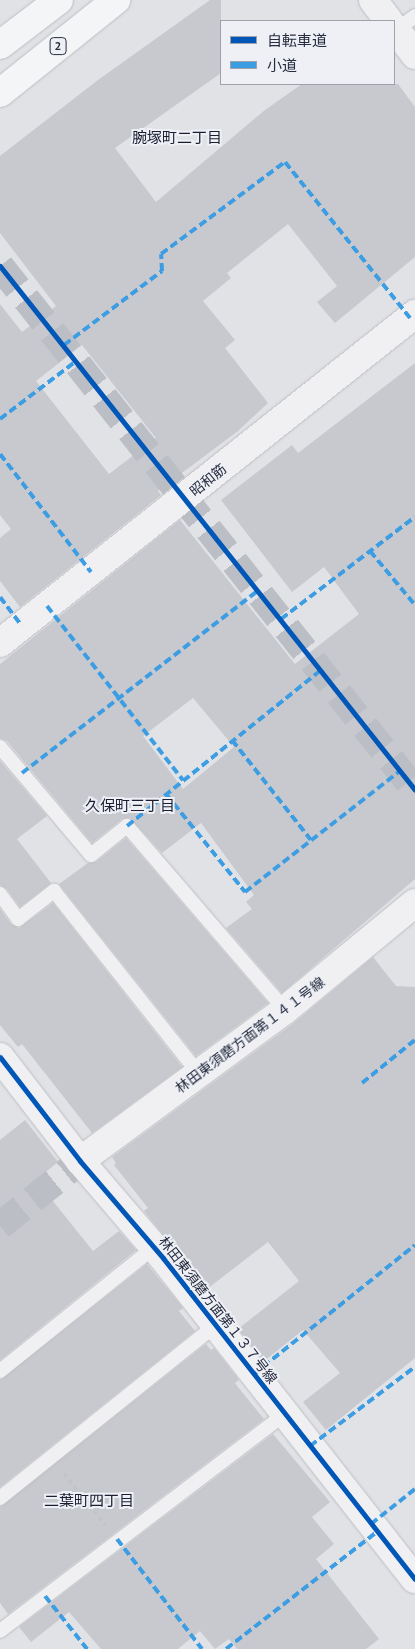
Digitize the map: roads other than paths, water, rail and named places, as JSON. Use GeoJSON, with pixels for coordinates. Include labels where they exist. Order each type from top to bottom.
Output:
{"type":"FeatureCollection","features":[{"type":"Feature","properties":{"kind":"highway"},"geometry":{"type":"LineString","coordinates":[[0,44],[59,0]]}},
{"type":"Feature","properties":{"kind":"highway","name":"2"},"geometry":{"type":"LineString","coordinates":[[0,93],[116,0]]}},
{"type":"Feature","properties":{"kind":"street"},"geometry":{"type":"LineString","coordinates":[[373,0],[395,20]]}},
{"type":"Feature","properties":{"kind":"street"},"geometry":{"type":"LineString","coordinates":[[399,24],[415,55]]}},
{"type":"Feature","properties":{"kind":"street","name":"昭和筋"},"geometry":{"type":"LineString","coordinates":[[0,643],[415,314]]}},
{"type":"Feature","properties":{"kind":"street","name":"林田東須磨方面第１４１号線"},"geometry":{"type":"LineString","coordinates":[[80,1162],[285,1010],[415,903]]}},
{"type":"Feature","properties":{"kind":"street","name":"林田東須磨方面第１３７号線"},"geometry":{"type":"LineString","coordinates":[[0,1057],[80,1162],[154,1247],[415,1579]]}},
{"type":"Feature","properties":{"kind":"lane"},"geometry":{"type":"LineString","coordinates":[[0,747],[91,855],[127,826],[285,1010]]}},
{"type":"Feature","properties":{"kind":"lane"},"geometry":{"type":"LineString","coordinates":[[0,894],[18,919],[54,891],[199,1074]]}},
{"type":"Feature","properties":{"kind":"lane"},"geometry":{"type":"LineString","coordinates":[[0,1371],[154,1247]]}},
{"type":"Feature","properties":{"kind":"lane"},"geometry":{"type":"LineString","coordinates":[[0,1498],[216,1325]]}},
{"type":"Feature","properties":{"kind":"lane"},"geometry":{"type":"LineString","coordinates":[[0,1632],[117,1539],[285,1414]]}},
{"type":"Feature","properties":{"kind":"tunnel"},"geometry":{"type":"LineString","coordinates":[[0,266],[415,790]]}},
{"type":"Feature","properties":{"kind":"tunnel"},"geometry":{"type":"LineString","coordinates":[[0,1226],[80,1161]]}},
{"type":"Feature","properties":{"kind":"district","name":"腕塚町二丁目"},"geometry":{"type":"Point","coordinates":[177,138]}},
{"type":"Feature","properties":{"kind":"district","name":"久保町三丁目"},"geometry":{"type":"Point","coordinates":[130,806]}},
{"type":"Feature","properties":{"kind":"district","name":"二葉町四丁目"},"geometry":{"type":"Point","coordinates":[89,1501]}}]}
